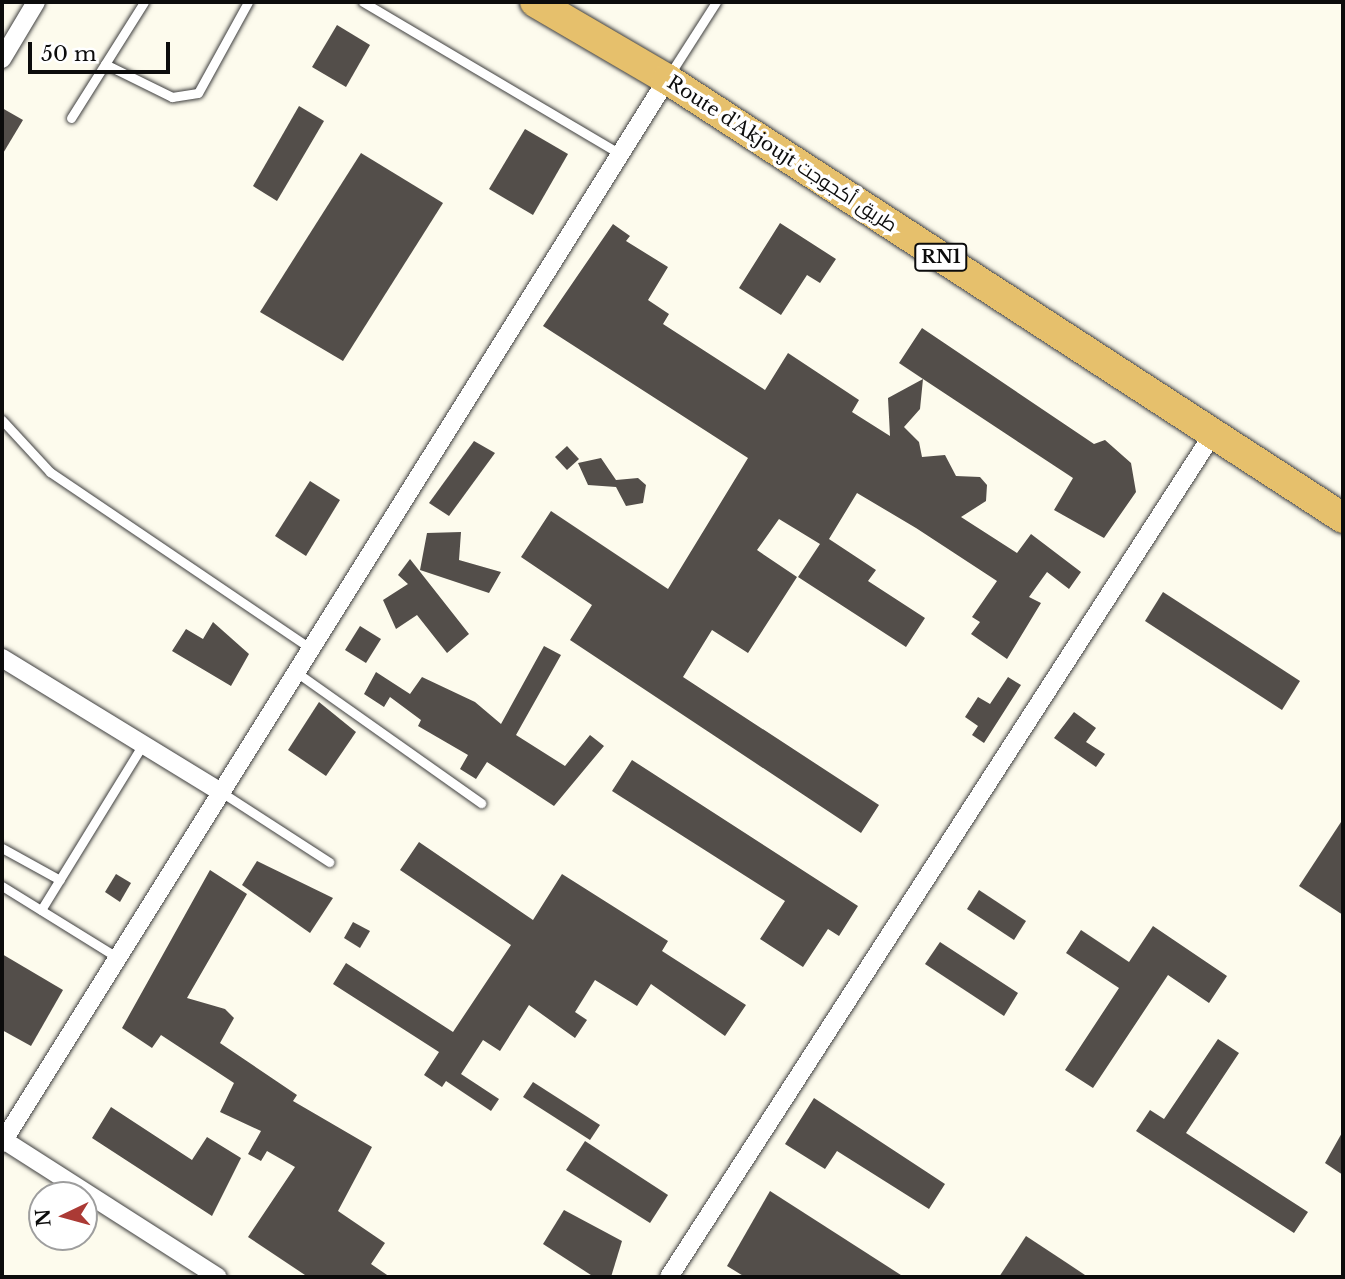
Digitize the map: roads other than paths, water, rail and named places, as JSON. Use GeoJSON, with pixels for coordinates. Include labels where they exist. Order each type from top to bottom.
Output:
{"type":"FeatureCollection","features":[{"type":"Feature","properties":{"kind":"highway","name":"Route d'Akjoujt طريق أكجوجت"},"geometry":{"type":"LineString","coordinates":[[535,2],[667,79],[1343,518]]}},
{"type":"Feature","properties":{"kind":"street"},"geometry":{"type":"LineString","coordinates":[[2,59],[36,2]]}},
{"type":"Feature","properties":{"kind":"street"},"geometry":{"type":"LineString","coordinates":[[218,1277],[2,1141],[667,79]]}},
{"type":"Feature","properties":{"kind":"street"},"geometry":{"type":"LineString","coordinates":[[669,1277],[1213,434]]}},
{"type":"Feature","properties":{"kind":"street"},"geometry":{"type":"LineString","coordinates":[[2,658],[221,792]]}},
{"type":"Feature","properties":{"kind":"lane"},"geometry":{"type":"LineString","coordinates":[[71,118],[144,2]]}},
{"type":"Feature","properties":{"kind":"lane"},"geometry":{"type":"LineString","coordinates":[[105,65],[172,96],[198,93],[248,2]]}},
{"type":"Feature","properties":{"kind":"lane"},"geometry":{"type":"LineString","coordinates":[[363,2],[620,154]]}},
{"type":"Feature","properties":{"kind":"lane"},"geometry":{"type":"LineString","coordinates":[[667,79],[716,2]]}},
{"type":"Feature","properties":{"kind":"lane"},"geometry":{"type":"LineString","coordinates":[[2,421],[51,472],[311,649]]}},
{"type":"Feature","properties":{"kind":"lane"},"geometry":{"type":"LineString","coordinates":[[296,672],[481,803]]}},
{"type":"Feature","properties":{"kind":"lane"},"geometry":{"type":"LineString","coordinates":[[41,910],[143,744]]}},
{"type":"Feature","properties":{"kind":"lane"},"geometry":{"type":"LineString","coordinates":[[221,792],[329,862]]}},
{"type":"Feature","properties":{"kind":"lane"},"geometry":{"type":"LineString","coordinates":[[2,860],[4,849],[60,880]]}},
{"type":"Feature","properties":{"kind":"lane"},"geometry":{"type":"LineString","coordinates":[[2,886],[117,958]]}}]}
